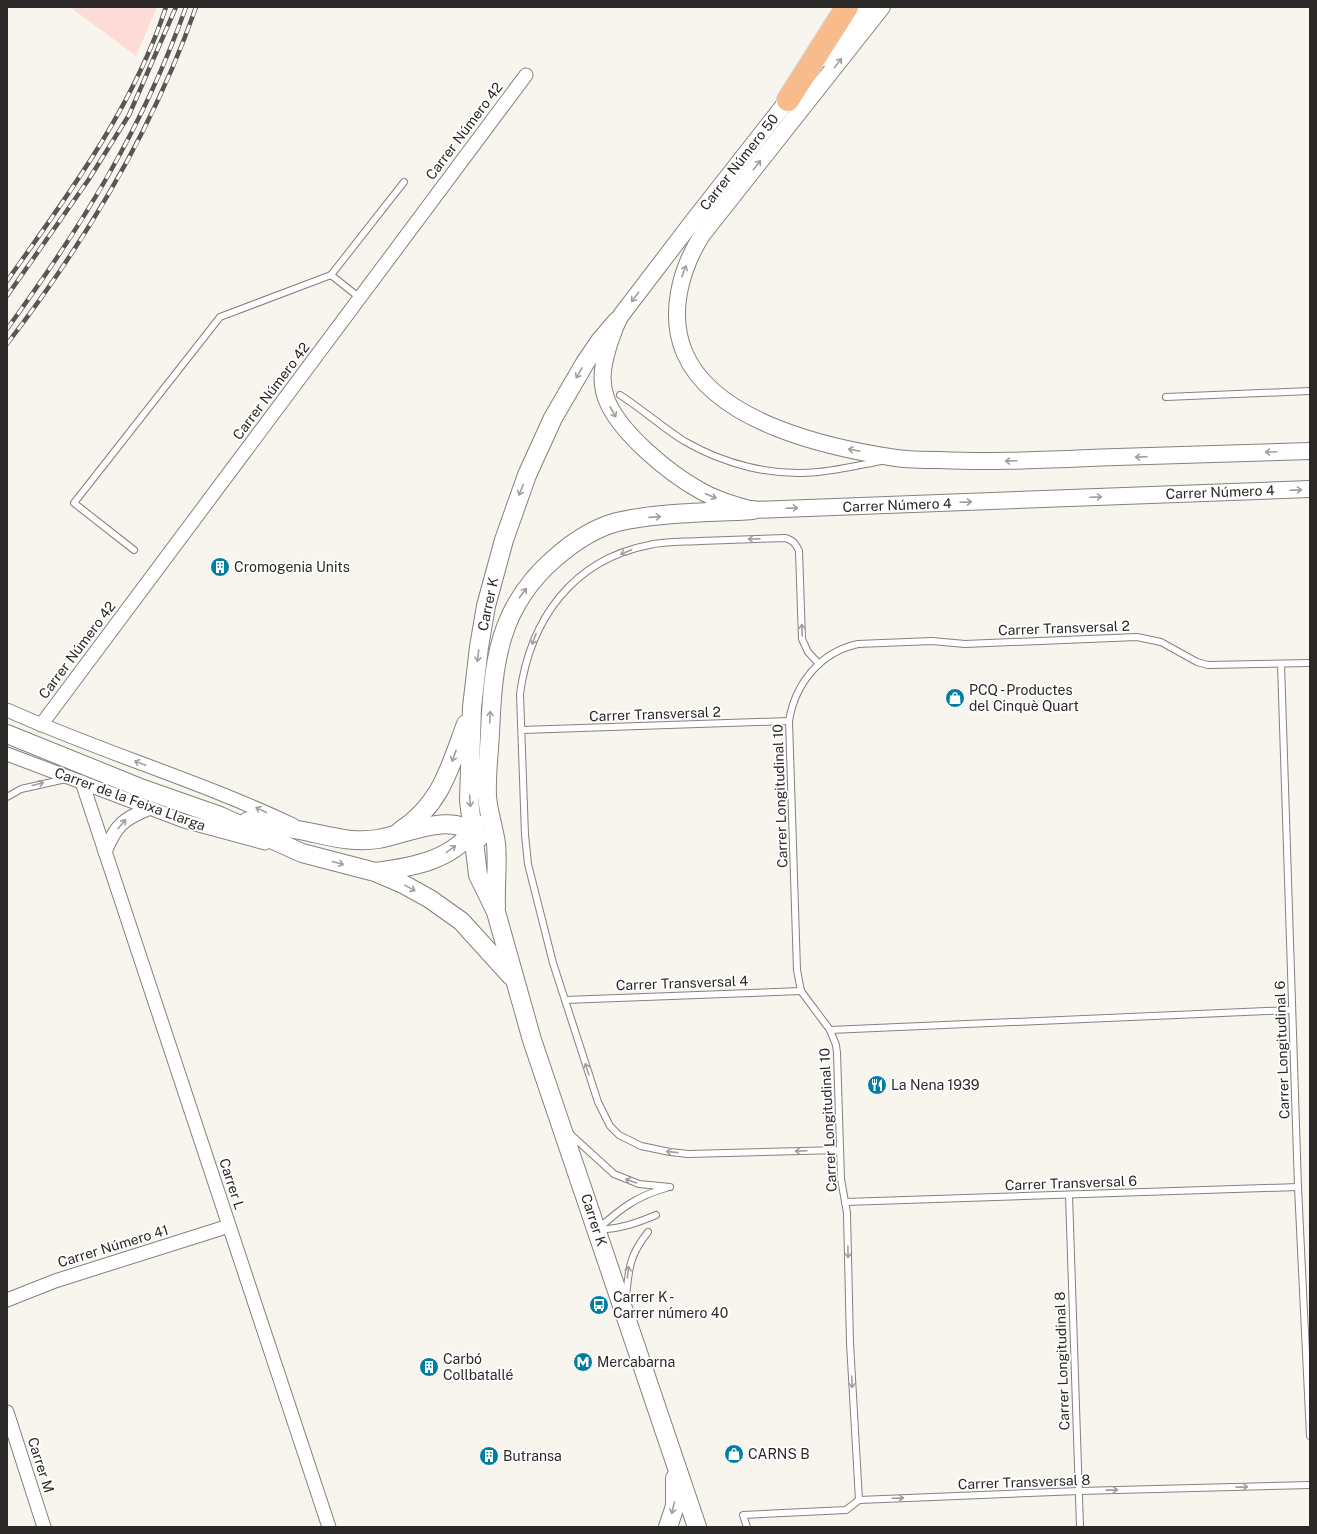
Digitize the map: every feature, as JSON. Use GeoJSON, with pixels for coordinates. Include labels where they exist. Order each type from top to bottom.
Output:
{"type":"FeatureCollection","features":[{"type":"Feature","properties":{"kind":"highway"},"geometry":{"type":"LineString","coordinates":[[788,100],[847,7]]}},
{"type":"Feature","properties":{"kind":"main road","name":"Carrer K"},"geometry":{"type":"LineString","coordinates":[[617,321],[600,341],[585,363],[553,418],[540,444],[515,506],[494,571],[486,606],[472,706],[469,784],[478,875],[496,912],[514,979],[697,1527]]}},
{"type":"Feature","properties":{"kind":"main road","name":"Carrer K"},"geometry":{"type":"LineString","coordinates":[[496,912],[496,844],[487,798],[491,712],[500,640],[508,619],[519,598],[535,578],[566,548],[590,534],[616,523],[644,518],[753,510]]}},
{"type":"Feature","properties":{"kind":"main road","name":"Carrer de la Feixa Llarga"},"geometry":{"type":"LineString","coordinates":[[383,838],[413,823],[430,806],[446,777],[472,706]]}},
{"type":"Feature","properties":{"kind":"main road","name":"Carrer de la Feixa Llarga"},"geometry":{"type":"LineString","coordinates":[[7,734],[143,789],[220,816],[302,853],[375,872],[403,884],[430,899],[461,921],[514,979]]}},
{"type":"Feature","properties":{"kind":"main road","name":"Carrer de la Feixa Llarga"},"geometry":{"type":"LineString","coordinates":[[375,872],[426,863],[441,856],[473,831],[487,798]]}},
{"type":"Feature","properties":{"kind":"main road","name":"Carrer de la Feixa Llarga"},"geometry":{"type":"LineString","coordinates":[[220,816],[348,840],[383,838],[434,826],[451,825],[473,831]]}},
{"type":"Feature","properties":{"kind":"main road"},"geometry":{"type":"LineString","coordinates":[[473,831],[481,841],[496,874]]}},
{"type":"Feature","properties":{"kind":"main road"},"geometry":{"type":"LineString","coordinates":[[668,1527],[674,1506],[674,1461]]}},
{"type":"Feature","properties":{"kind":"street","name":"Carrer Número 50"},"geometry":{"type":"LineString","coordinates":[[617,321],[788,100],[866,7]]}},
{"type":"Feature","properties":{"kind":"street","name":"Carrer Número 50"},"geometry":{"type":"LineString","coordinates":[[882,7],[702,235],[692,251],[682,275],[676,309],[681,344],[688,361],[698,377],[721,399],[750,416],[792,435],[898,458]]}},
{"type":"Feature","properties":{"kind":"street","name":"Carrer Número 42"},"geometry":{"type":"LineString","coordinates":[[41,725],[526,75]]}},
{"type":"Feature","properties":{"kind":"street","name":"Carrer Número 4"},"geometry":{"type":"LineString","coordinates":[[617,321],[604,358],[604,388],[606,398],[622,427],[634,440],[679,477],[701,492],[722,501],[753,510],[1310,489]]}},
{"type":"Feature","properties":{"kind":"street"},"geometry":{"type":"LineString","coordinates":[[898,458],[976,462],[1310,451]]}},
{"type":"Feature","properties":{"kind":"street","name":"Carrer de la Feixa Llarga"},"geometry":{"type":"LineString","coordinates":[[7,710],[41,725],[245,802],[310,832]]}},
{"type":"Feature","properties":{"kind":"street","name":"Carrer de la Feixa Llarga"},"geometry":{"type":"LineString","coordinates":[[7,717],[18,722],[41,725]]}},
{"type":"Feature","properties":{"kind":"street","name":"Carrer de la Feixa Llarga"},"geometry":{"type":"LineString","coordinates":[[7,754],[184,821],[302,853]]}},
{"type":"Feature","properties":{"kind":"street","name":"Carrer L"},"geometry":{"type":"LineString","coordinates":[[76,780],[105,852],[329,1527]]}},
{"type":"Feature","properties":{"kind":"street"},"geometry":{"type":"LineString","coordinates":[[105,852],[112,835],[127,817],[150,808]]}},
{"type":"Feature","properties":{"kind":"street","name":"Carrer Número 41"},"geometry":{"type":"LineString","coordinates":[[7,1300],[55,1281],[229,1226]]}},
{"type":"Feature","properties":{"kind":"street","name":"Carrer M"},"geometry":{"type":"LineString","coordinates":[[7,1412],[44,1527]]}},
{"type":"Feature","properties":{"kind":"lane"},"geometry":{"type":"LineString","coordinates":[[134,550],[74,503],[220,317],[331,276],[404,182]]}},
{"type":"Feature","properties":{"kind":"lane"},"geometry":{"type":"LineString","coordinates":[[331,276],[360,298]]}},
{"type":"Feature","properties":{"kind":"lane"},"geometry":{"type":"LineString","coordinates":[[1166,397],[1310,391]]}},
{"type":"Feature","properties":{"kind":"lane"},"geometry":{"type":"LineString","coordinates":[[620,395],[683,440],[718,457],[748,466],[792,473],[818,472],[898,458]]}},
{"type":"Feature","properties":{"kind":"lane"},"geometry":{"type":"LineString","coordinates":[[819,664],[808,652],[802,639],[799,552],[793,542],[785,538],[650,544],[632,549],[609,559],[585,573],[568,587],[552,606],[538,629],[524,671],[520,694],[525,835],[528,864],[541,920],[598,1102],[610,1126],[619,1135],[654,1150],[688,1154],[840,1150]]}},
{"type":"Feature","properties":{"kind":"lane","name":"Carrer Transversal 2"},"geometry":{"type":"LineString","coordinates":[[819,664],[838,650],[858,644],[932,641],[965,644],[1137,637],[1161,642],[1197,662],[1208,665],[1310,663]]}},
{"type":"Feature","properties":{"kind":"lane","name":"Carrer Longitudinal 10"},"geometry":{"type":"LineString","coordinates":[[819,664],[811,671],[799,689],[791,709],[789,721],[797,970],[801,991],[830,1030],[836,1045],[837,1053],[841,1179],[847,1213],[850,1343],[859,1500]]}},
{"type":"Feature","properties":{"kind":"lane","name":"Carrer Longitudinal 6"},"geometry":{"type":"LineString","coordinates":[[1281,664],[1298,1187],[1310,1436]]}},
{"type":"Feature","properties":{"kind":"lane","name":"Carrer Transversal 2"},"geometry":{"type":"LineString","coordinates":[[522,730],[789,721]]}},
{"type":"Feature","properties":{"kind":"lane"},"geometry":{"type":"LineString","coordinates":[[7,797],[20,789],[76,780]]}},
{"type":"Feature","properties":{"kind":"lane","name":"Carrer Transversal 4"},"geometry":{"type":"LineString","coordinates":[[565,1000],[801,991]]}},
{"type":"Feature","properties":{"kind":"lane"},"geometry":{"type":"LineString","coordinates":[[830,1030],[1292,1010]]}},
{"type":"Feature","properties":{"kind":"lane"},"geometry":{"type":"LineString","coordinates":[[563,1128],[614,1174],[639,1184],[670,1187],[639,1197],[617,1212],[597,1230]]}},
{"type":"Feature","properties":{"kind":"lane","name":"Carrer Transversal 6"},"geometry":{"type":"LineString","coordinates":[[845,1202],[1298,1187]]}},
{"type":"Feature","properties":{"kind":"lane","name":"Carrer Longitudinal 8"},"geometry":{"type":"LineString","coordinates":[[1069,1195],[1080,1527]]}},
{"type":"Feature","properties":{"kind":"lane"},"geometry":{"type":"LineString","coordinates":[[597,1230],[614,1229],[630,1225],[656,1215]]}},
{"type":"Feature","properties":{"kind":"lane"},"geometry":{"type":"LineString","coordinates":[[624,1311],[629,1266],[633,1254],[648,1232]]}},
{"type":"Feature","properties":{"kind":"lane","name":"Carrer Transversal 8"},"geometry":{"type":"LineString","coordinates":[[747,1527],[743,1515],[846,1510],[859,1500],[1078,1491],[1310,1485]]}},
{"type":"Feature","properties":{"kind":"shaded area"},"geometry":{"type":"Polygon","coordinates":[[[70,7],[157,7],[136,56],[70,7]]]}},
{"type":"Feature","properties":{"kind":"railway"},"geometry":{"type":"LineString","coordinates":[[7,281],[97,150],[136,80],[166,7]]}},
{"type":"Feature","properties":{"kind":"railway"},"geometry":{"type":"LineString","coordinates":[[7,296],[89,179],[129,115],[176,7]]}},
{"type":"Feature","properties":{"kind":"railway"},"geometry":{"type":"LineString","coordinates":[[7,329],[61,252],[108,175],[150,94],[186,7]]}},
{"type":"Feature","properties":{"kind":"railway"},"geometry":{"type":"LineString","coordinates":[[7,344],[64,265],[115,183],[138,141],[159,97],[179,53],[196,7]]}},
{"type":"Feature","properties":{"kind":"place","name":"Cromogenia Units"},"geometry":{"type":"Point","coordinates":[220,567]}},
{"type":"Feature","properties":{"kind":"place","name":"PCQ - Productes del Cinquè Quart"},"geometry":{"type":"Point","coordinates":[955,698]}},
{"type":"Feature","properties":{"kind":"place","name":"La Nena 1939"},"geometry":{"type":"Point","coordinates":[877,1085]}},
{"type":"Feature","properties":{"kind":"place","name":"Carrer K - Carrer número 40"},"geometry":{"type":"Point","coordinates":[599,1305]}},
{"type":"Feature","properties":{"kind":"place","name":"Mercabarna"},"geometry":{"type":"Point","coordinates":[583,1362]}},
{"type":"Feature","properties":{"kind":"place","name":"Carbó Collbatallé"},"geometry":{"type":"Point","coordinates":[429,1367]}},
{"type":"Feature","properties":{"kind":"place","name":"CARNS B"},"geometry":{"type":"Point","coordinates":[734,1454]}},
{"type":"Feature","properties":{"kind":"place","name":"Butransa"},"geometry":{"type":"Point","coordinates":[489,1456]}}]}
